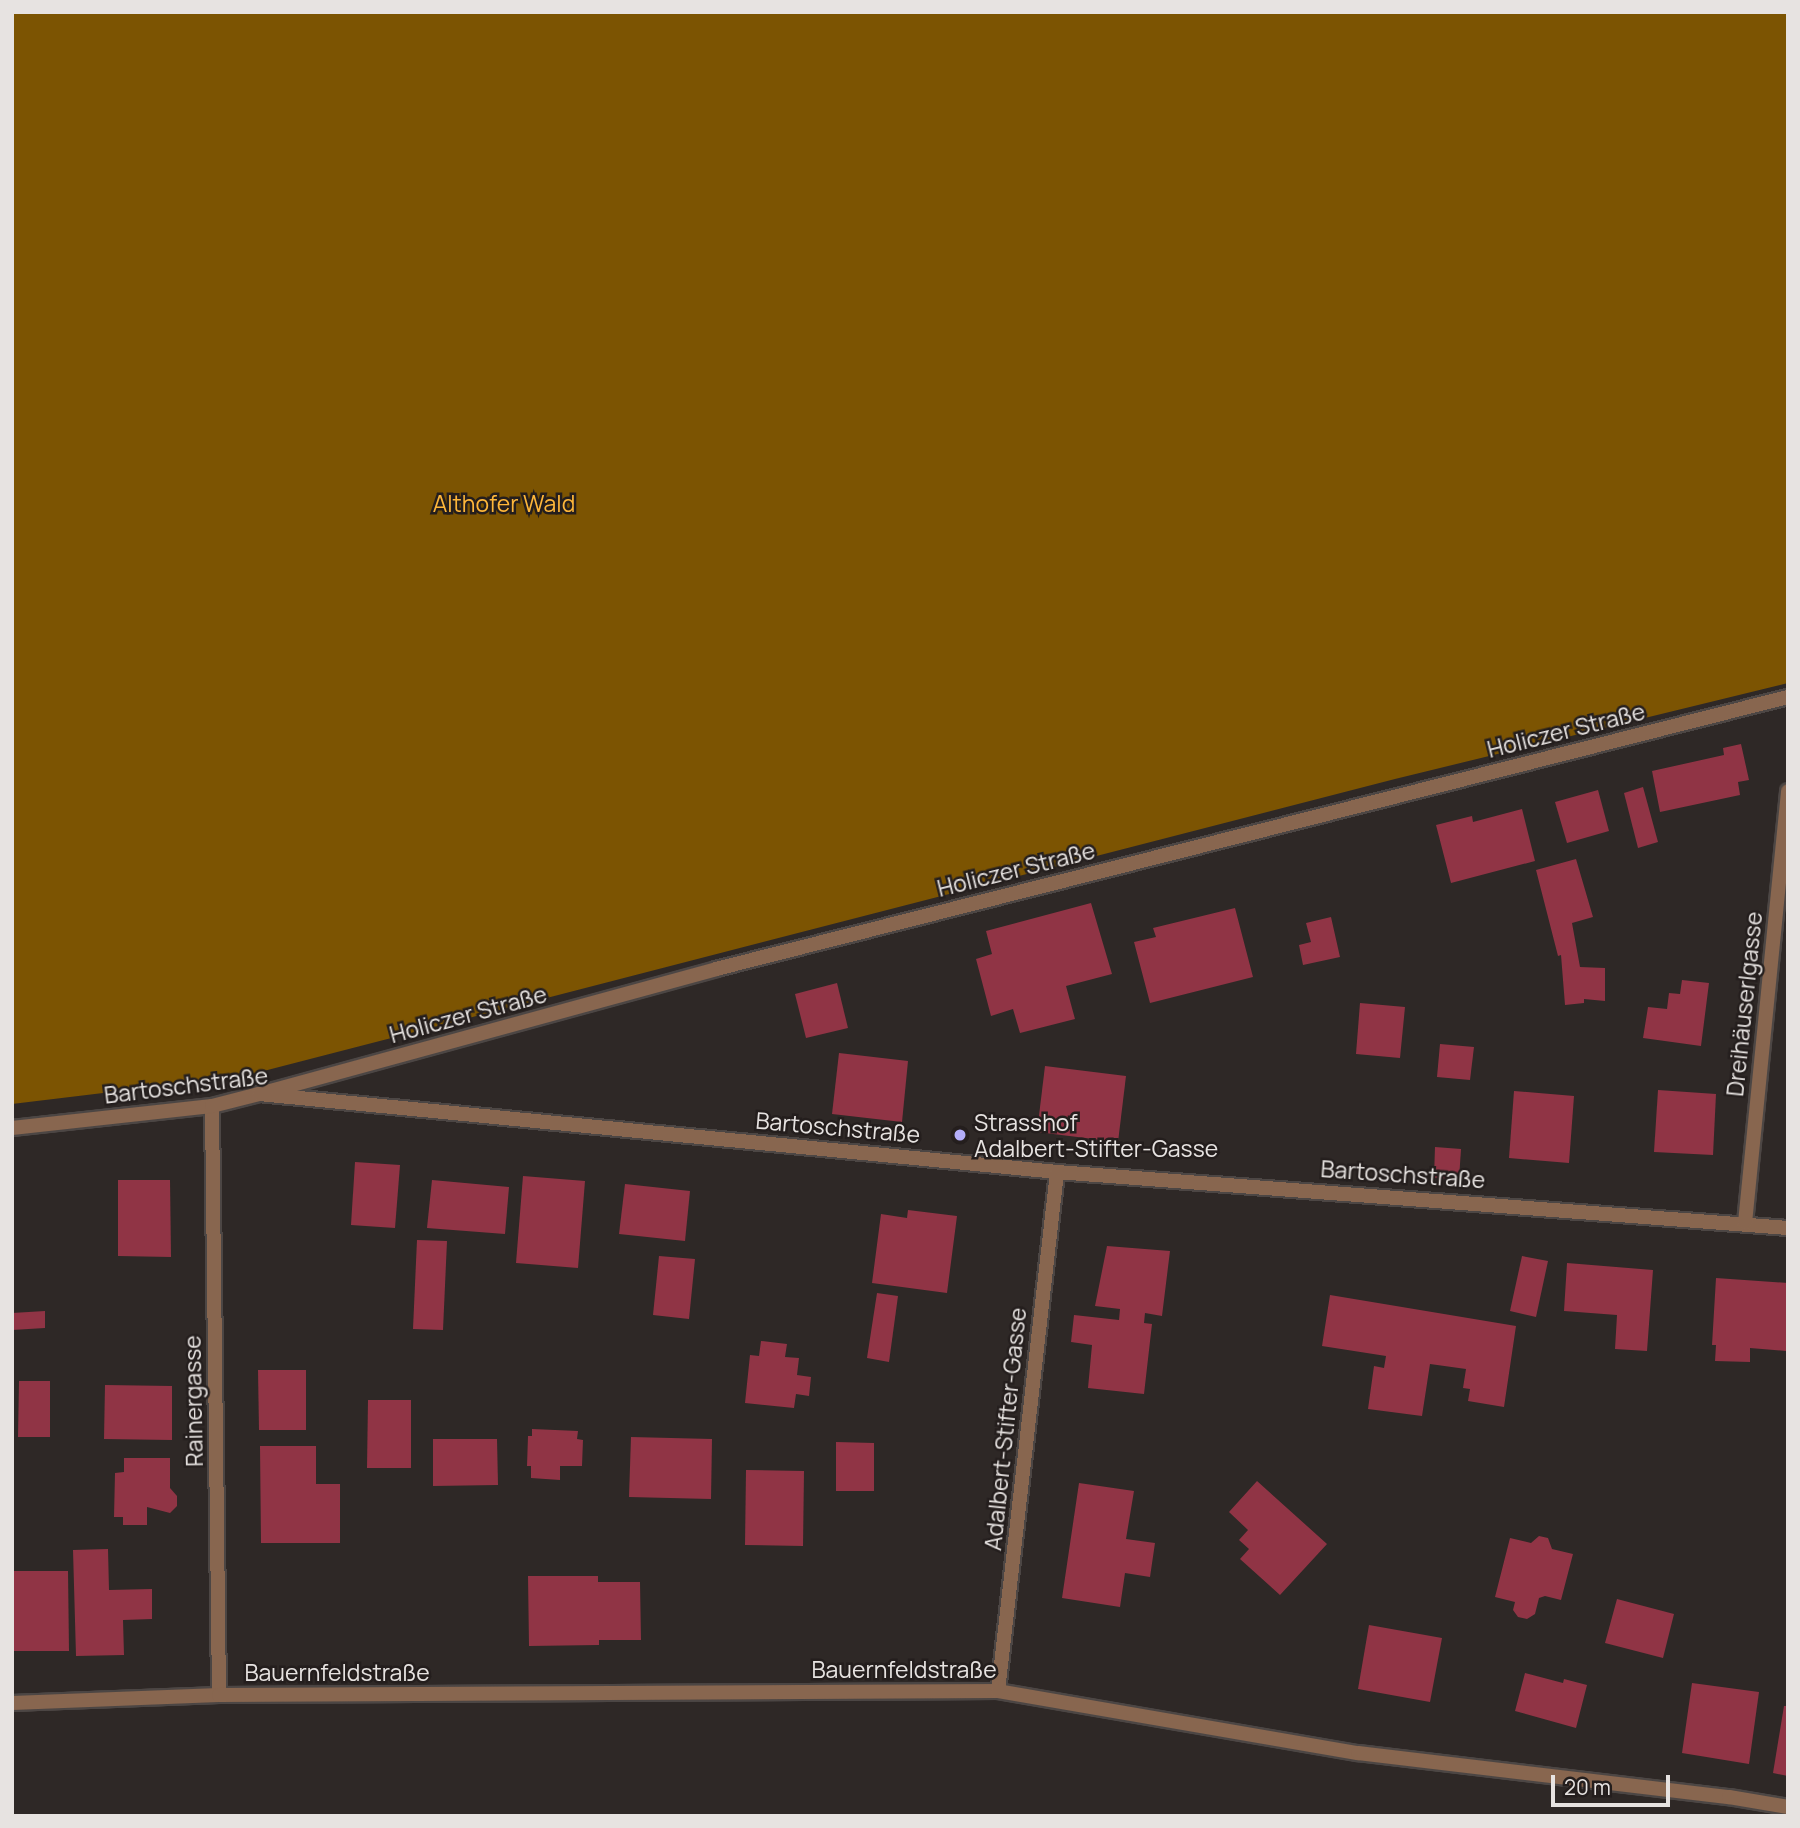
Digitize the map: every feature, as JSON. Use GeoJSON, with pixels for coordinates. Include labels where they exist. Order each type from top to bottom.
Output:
{"type":"FeatureCollection","features":[{"type":"Feature","properties":{"kind":"street","name":"Holiczer Straße"},"geometry":{"type":"LineString","coordinates":[[259,1094],[730,966],[1788,697]]}},
{"type":"Feature","properties":{"kind":"street","name":"Dreihäuserlgasse"},"geometry":{"type":"LineString","coordinates":[[1745,1223],[1788,791]]}},
{"type":"Feature","properties":{"kind":"street","name":"Bartoschstraße"},"geometry":{"type":"LineString","coordinates":[[12,1128],[212,1106],[259,1094],[1057,1172],[1788,1228]]}},
{"type":"Feature","properties":{"kind":"street","name":"Rainergasse"},"geometry":{"type":"LineString","coordinates":[[212,1106],[219,1695]]}},
{"type":"Feature","properties":{"kind":"street","name":"Adalbert-Stifter-Gasse"},"geometry":{"type":"LineString","coordinates":[[998,1690],[1057,1172]]}},
{"type":"Feature","properties":{"kind":"street","name":"Bauernfeldstraße"},"geometry":{"type":"LineString","coordinates":[[12,1703],[219,1695],[998,1690],[1359,1753],[1716,1795],[1788,1807]]}},
{"type":"Feature","properties":{"kind":"green space","name":"Althofer Wald"},"geometry":{"type":"Polygon","coordinates":[[[12,12],[1788,12],[1788,683],[1395,779],[244,1076],[12,1104],[12,12]]]}},
{"type":"Feature","properties":{"kind":"building"},"geometry":{"type":"Polygon","coordinates":[[[1741,744],[1749,780],[1738,782],[1740,795],[1660,812],[1652,771],[1724,755],[1723,748],[1741,744]]]}},
{"type":"Feature","properties":{"kind":"building"},"geometry":{"type":"Polygon","coordinates":[[[1643,787],[1658,842],[1638,848],[1624,793],[1643,787]]]}},
{"type":"Feature","properties":{"kind":"building"},"geometry":{"type":"Polygon","coordinates":[[[1598,790],[1609,831],[1567,843],[1555,802],[1598,790]]]}},
{"type":"Feature","properties":{"kind":"building"},"geometry":{"type":"Polygon","coordinates":[[[1522,809],[1535,861],[1451,883],[1436,825],[1472,816],[1473,822],[1522,809]]]}},
{"type":"Feature","properties":{"kind":"building"},"geometry":{"type":"Polygon","coordinates":[[[1576,859],[1593,917],[1572,923],[1580,967],[1605,968],[1605,1001],[1584,999],[1584,1003],[1565,1005],[1561,955],[1558,956],[1536,870],[1576,859]]]}},
{"type":"Feature","properties":{"kind":"building"},"geometry":{"type":"Polygon","coordinates":[[[1091,903],[1112,974],[1066,986],[1075,1019],[1020,1033],[1013,1009],[991,1016],[976,959],[992,954],[986,931],[1091,903]]]}},
{"type":"Feature","properties":{"kind":"building"},"geometry":{"type":"Polygon","coordinates":[[[1235,908],[1253,977],[1150,1003],[1134,942],[1156,937],[1153,928],[1235,908]]]}},
{"type":"Feature","properties":{"kind":"building"},"geometry":{"type":"Polygon","coordinates":[[[1331,917],[1340,957],[1303,965],[1299,945],[1311,942],[1306,923],[1331,917]]]}},
{"type":"Feature","properties":{"kind":"building"},"geometry":{"type":"Polygon","coordinates":[[[1682,980],[1709,983],[1701,1046],[1643,1038],[1648,1007],[1667,1009],[1669,993],[1680,994],[1682,980]]]}},
{"type":"Feature","properties":{"kind":"building"},"geometry":{"type":"Polygon","coordinates":[[[837,983],[848,1028],[806,1038],[795,994],[837,983]]]}},
{"type":"Feature","properties":{"kind":"building"},"geometry":{"type":"Polygon","coordinates":[[[1360,1003],[1405,1007],[1400,1058],[1356,1054],[1360,1003]]]}},
{"type":"Feature","properties":{"kind":"building"},"geometry":{"type":"Polygon","coordinates":[[[1440,1044],[1474,1047],[1470,1080],[1437,1077],[1440,1044]]]}},
{"type":"Feature","properties":{"kind":"building"},"geometry":{"type":"Polygon","coordinates":[[[839,1053],[908,1061],[902,1122],[832,1114],[839,1053]]]}},
{"type":"Feature","properties":{"kind":"building"},"geometry":{"type":"Polygon","coordinates":[[[1045,1066],[1126,1076],[1118,1142],[1037,1132],[1045,1066]]]}},
{"type":"Feature","properties":{"kind":"building"},"geometry":{"type":"Polygon","coordinates":[[[1658,1090],[1716,1094],[1713,1155],[1654,1152],[1658,1090]]]}},
{"type":"Feature","properties":{"kind":"building"},"geometry":{"type":"Polygon","coordinates":[[[1514,1091],[1574,1096],[1569,1163],[1509,1158],[1514,1091]]]}},
{"type":"Feature","properties":{"kind":"building"},"geometry":{"type":"Polygon","coordinates":[[[1435,1147],[1461,1149],[1459,1179],[1434,1178],[1435,1147]]]}},
{"type":"Feature","properties":{"kind":"building"},"geometry":{"type":"Polygon","coordinates":[[[355,1162],[400,1165],[395,1228],[351,1225],[355,1162]]]}},
{"type":"Feature","properties":{"kind":"building"},"geometry":{"type":"Polygon","coordinates":[[[523,1176],[585,1181],[578,1268],[516,1263],[523,1176]]]}},
{"type":"Feature","properties":{"kind":"building"},"geometry":{"type":"Polygon","coordinates":[[[118,1180],[170,1180],[171,1257],[118,1256],[118,1180]]]}},
{"type":"Feature","properties":{"kind":"building"},"geometry":{"type":"Polygon","coordinates":[[[432,1180],[509,1187],[505,1234],[427,1228],[432,1180]]]}},
{"type":"Feature","properties":{"kind":"building"},"geometry":{"type":"Polygon","coordinates":[[[625,1184],[690,1191],[685,1241],[619,1234],[625,1184]]]}},
{"type":"Feature","properties":{"kind":"building"},"geometry":{"type":"Polygon","coordinates":[[[908,1210],[957,1216],[947,1293],[872,1283],[881,1214],[907,1218],[908,1210]]]}},
{"type":"Feature","properties":{"kind":"building"},"geometry":{"type":"Polygon","coordinates":[[[417,1240],[447,1241],[443,1330],[413,1329],[417,1240]]]}},
{"type":"Feature","properties":{"kind":"building"},"geometry":{"type":"Polygon","coordinates":[[[1107,1246],[1170,1251],[1162,1316],[1145,1313],[1144,1323],[1152,1324],[1144,1394],[1088,1388],[1092,1345],[1071,1342],[1074,1315],[1119,1320],[1120,1309],[1095,1306],[1107,1246]]]}},
{"type":"Feature","properties":{"kind":"building"},"geometry":{"type":"Polygon","coordinates":[[[659,1256],[695,1259],[689,1319],[653,1315],[659,1256]]]}},
{"type":"Feature","properties":{"kind":"building"},"geometry":{"type":"Polygon","coordinates":[[[1522,1256],[1548,1261],[1536,1317],[1510,1311],[1522,1256]]]}},
{"type":"Feature","properties":{"kind":"building"},"geometry":{"type":"Polygon","coordinates":[[[1567,1263],[1653,1270],[1647,1351],[1615,1349],[1617,1315],[1564,1311],[1567,1263]]]}},
{"type":"Feature","properties":{"kind":"building"},"geometry":{"type":"Polygon","coordinates":[[[1716,1278],[1788,1283],[1786,1351],[1750,1348],[1750,1362],[1715,1361],[1716,1345],[1712,1345],[1716,1278]]]}},
{"type":"Feature","properties":{"kind":"building"},"geometry":{"type":"Polygon","coordinates":[[[877,1293],[898,1296],[889,1362],[867,1358],[877,1293]]]}},
{"type":"Feature","properties":{"kind":"building"},"geometry":{"type":"Polygon","coordinates":[[[1330,1295],[1516,1326],[1504,1407],[1468,1401],[1470,1389],[1463,1388],[1466,1369],[1430,1364],[1422,1416],[1368,1409],[1374,1366],[1384,1368],[1386,1356],[1322,1346],[1330,1295]]]}},
{"type":"Feature","properties":{"kind":"building"},"geometry":{"type":"Polygon","coordinates":[[[45,1311],[45,1328],[12,1330],[12,1313],[45,1311]]]}},
{"type":"Feature","properties":{"kind":"building"},"geometry":{"type":"Polygon","coordinates":[[[761,1341],[787,1344],[785,1357],[799,1358],[797,1375],[811,1377],[809,1396],[796,1394],[794,1408],[745,1403],[750,1355],[759,1356],[761,1341]]]}},
{"type":"Feature","properties":{"kind":"building"},"geometry":{"type":"Polygon","coordinates":[[[258,1370],[306,1370],[306,1430],[259,1430],[258,1370]]]}},
{"type":"Feature","properties":{"kind":"building"},"geometry":{"type":"Polygon","coordinates":[[[19,1381],[50,1381],[50,1437],[18,1437],[19,1381]]]}},
{"type":"Feature","properties":{"kind":"building"},"geometry":{"type":"Polygon","coordinates":[[[105,1385],[172,1386],[172,1440],[104,1439],[105,1385]]]}},
{"type":"Feature","properties":{"kind":"building"},"geometry":{"type":"Polygon","coordinates":[[[368,1400],[411,1400],[411,1468],[367,1468],[368,1400]]]}},
{"type":"Feature","properties":{"kind":"building"},"geometry":{"type":"Polygon","coordinates":[[[532,1429],[578,1431],[577,1439],[583,1440],[582,1466],[560,1466],[560,1480],[531,1478],[531,1466],[527,1466],[528,1436],[532,1436],[532,1429]]]}},
{"type":"Feature","properties":{"kind":"building"},"geometry":{"type":"Polygon","coordinates":[[[631,1437],[712,1439],[711,1499],[629,1497],[631,1437]]]}},
{"type":"Feature","properties":{"kind":"building"},"geometry":{"type":"Polygon","coordinates":[[[433,1439],[497,1439],[498,1485],[433,1486],[433,1439]]]}},
{"type":"Feature","properties":{"kind":"building"},"geometry":{"type":"Polygon","coordinates":[[[836,1442],[874,1443],[874,1491],[836,1491],[836,1442]]]}},
{"type":"Feature","properties":{"kind":"building"},"geometry":{"type":"Polygon","coordinates":[[[260,1446],[316,1446],[316,1484],[340,1484],[340,1543],[261,1543],[260,1446]]]}},
{"type":"Feature","properties":{"kind":"building"},"geometry":{"type":"Polygon","coordinates":[[[124,1458],[170,1458],[170,1488],[177,1496],[177,1506],[170,1513],[147,1507],[147,1525],[123,1525],[123,1517],[114,1517],[115,1473],[124,1472],[124,1458]]]}},
{"type":"Feature","properties":{"kind":"building"},"geometry":{"type":"Polygon","coordinates":[[[746,1470],[804,1471],[803,1546],[745,1545],[746,1470]]]}},
{"type":"Feature","properties":{"kind":"building"},"geometry":{"type":"Polygon","coordinates":[[[1257,1481],[1327,1544],[1280,1595],[1240,1559],[1249,1549],[1239,1540],[1248,1530],[1229,1512],[1257,1481]]]}},
{"type":"Feature","properties":{"kind":"building"},"geometry":{"type":"Polygon","coordinates":[[[1079,1483],[1134,1491],[1126,1539],[1155,1543],[1150,1577],[1125,1573],[1120,1607],[1062,1598],[1079,1483]]]}},
{"type":"Feature","properties":{"kind":"building"},"geometry":{"type":"Polygon","coordinates":[[[1539,1536],[1548,1538],[1552,1549],[1573,1554],[1561,1600],[1545,1596],[1539,1598],[1535,1614],[1527,1619],[1518,1617],[1513,1610],[1515,1602],[1495,1597],[1510,1538],[1531,1543],[1539,1536]]]}},
{"type":"Feature","properties":{"kind":"building"},"geometry":{"type":"Polygon","coordinates":[[[108,1549],[109,1590],[152,1589],[152,1619],[123,1620],[124,1655],[76,1656],[73,1550],[108,1549]]]}},
{"type":"Feature","properties":{"kind":"building"},"geometry":{"type":"Polygon","coordinates":[[[12,1571],[68,1571],[69,1651],[12,1651],[12,1571]]]}},
{"type":"Feature","properties":{"kind":"building"},"geometry":{"type":"Polygon","coordinates":[[[528,1576],[598,1576],[598,1582],[640,1582],[641,1640],[599,1640],[599,1645],[529,1646],[528,1576]]]}},
{"type":"Feature","properties":{"kind":"building"},"geometry":{"type":"Polygon","coordinates":[[[1617,1599],[1674,1614],[1663,1658],[1605,1643],[1617,1599]]]}},
{"type":"Feature","properties":{"kind":"building"},"geometry":{"type":"Polygon","coordinates":[[[1369,1625],[1442,1638],[1430,1702],[1358,1689],[1369,1625]]]}},
{"type":"Feature","properties":{"kind":"building"},"geometry":{"type":"Polygon","coordinates":[[[1525,1673],[1563,1683],[1564,1679],[1587,1685],[1576,1728],[1515,1711],[1525,1673]]]}},
{"type":"Feature","properties":{"kind":"building"},"geometry":{"type":"Polygon","coordinates":[[[1692,1683],[1759,1692],[1749,1764],[1682,1753],[1692,1683]]]}},
{"type":"Feature","properties":{"kind":"building"},"geometry":{"type":"Polygon","coordinates":[[[1784,1706],[1788,1706],[1788,1776],[1773,1773],[1784,1706]]]}},
{"type":"Feature","properties":{"kind":"place","name":"Strasshof Adalbert-Stifter-Gasse"},"geometry":{"type":"Point","coordinates":[960,1135]}}]}
